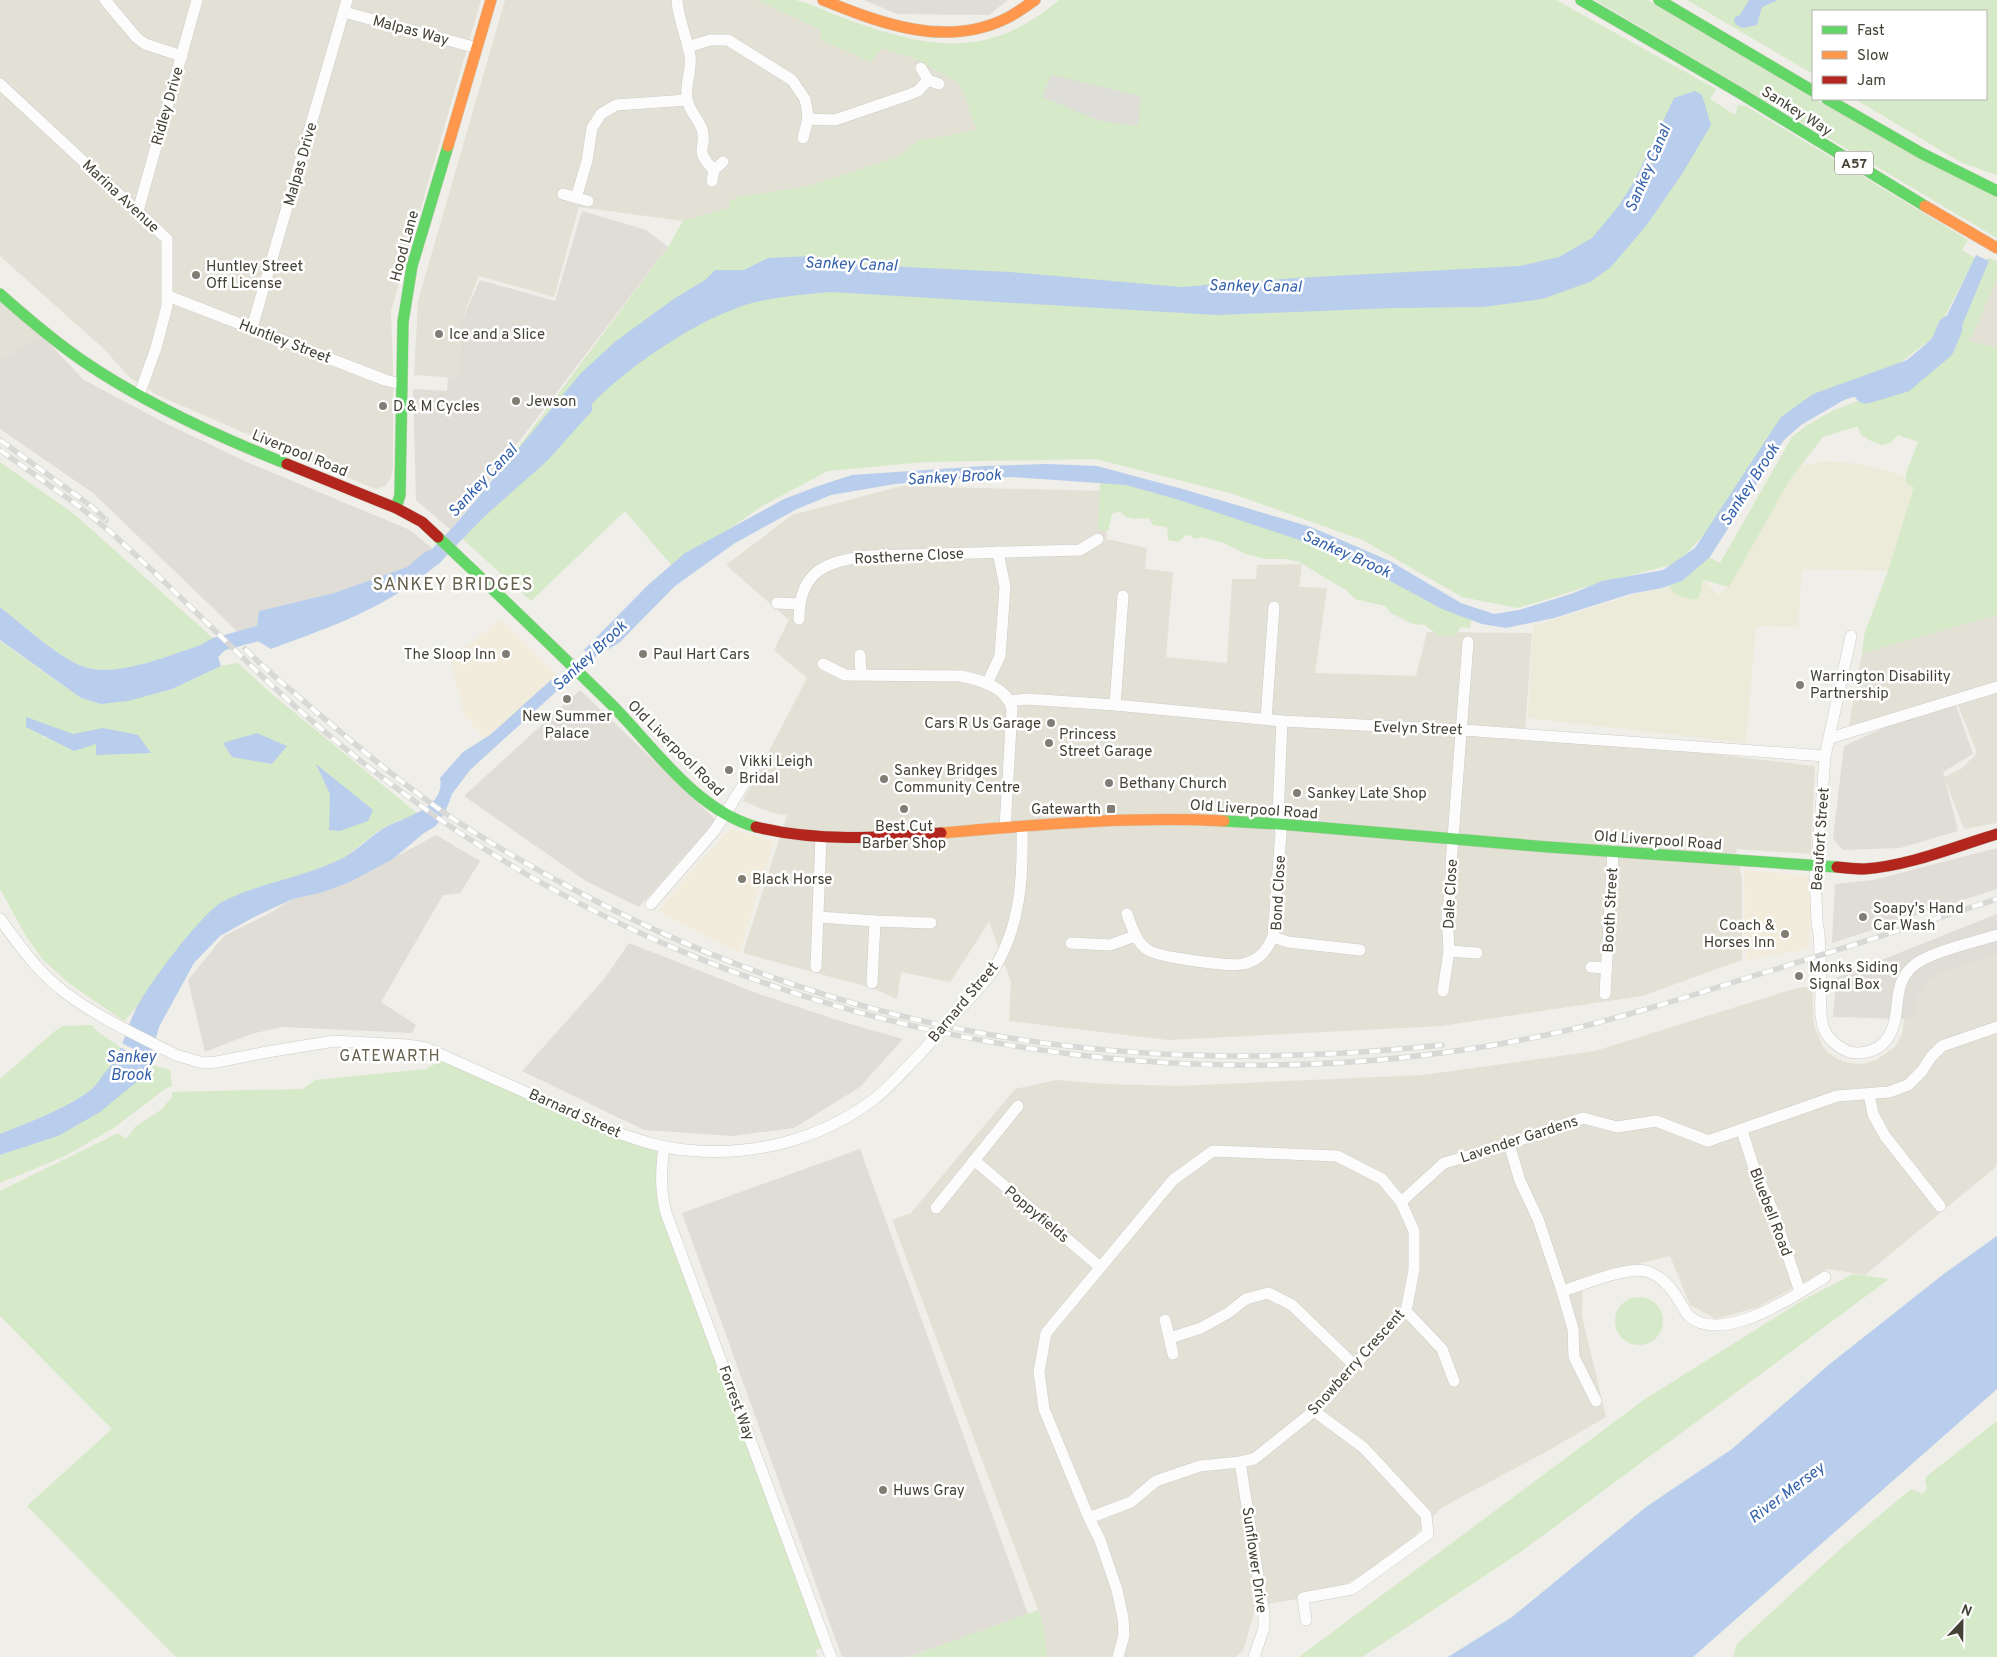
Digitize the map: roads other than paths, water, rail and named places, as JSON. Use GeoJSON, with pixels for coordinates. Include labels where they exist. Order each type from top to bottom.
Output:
{"type":"FeatureCollection","features":[{"type":"Feature","properties":{"kind":"main road","name":"Hood Lane"},"geometry":{"type":"LineString","coordinates":[[396,508],[400,495],[403,322],[412,266],[491,0]]}},
{"type":"Feature","properties":{"kind":"main road"},"geometry":{"type":"LineString","coordinates":[[822,0],[887,24],[919,31],[949,33],[995,25],[1010,18],[1035,0]]}},
{"type":"Feature","properties":{"kind":"main road","name":"Sankey Way"},"geometry":{"type":"LineString","coordinates":[[1580,0],[1740,93],[1931,210],[1997,248]]}},
{"type":"Feature","properties":{"kind":"main road","name":"Sankey Way"},"geometry":{"type":"LineString","coordinates":[[1659,0],[1812,90]]}},
{"type":"Feature","properties":{"kind":"main road","name":"Sankey Way"},"geometry":{"type":"LineString","coordinates":[[1829,100],[1921,153],[1997,191]]}},
{"type":"Feature","properties":{"kind":"main road","name":"Liverpool Road"},"geometry":{"type":"LineString","coordinates":[[0,294],[25,317],[71,353],[95,370],[139,396],[259,453],[396,508],[422,522],[569,663]]}},
{"type":"Feature","properties":{"kind":"main road","name":"Old Liverpool Road"},"geometry":{"type":"LineString","coordinates":[[569,663],[713,807],[747,824],[785,833],[882,838],[1084,821],[1181,819],[1279,824],[1816,867],[1863,869],[1912,860],[1997,834]]}},
{"type":"Feature","properties":{"kind":"street"},"geometry":{"type":"LineString","coordinates":[[105,0],[136,37],[145,44],[182,56]]}},
{"type":"Feature","properties":{"kind":"street","name":"Ridley Drive"},"geometry":{"type":"LineString","coordinates":[[138,211],[197,0]]}},
{"type":"Feature","properties":{"kind":"street","name":"Malpas Drive"},"geometry":{"type":"LineString","coordinates":[[252,328],[347,0]]}},
{"type":"Feature","properties":{"kind":"street"},"geometry":{"type":"LineString","coordinates":[[677,0],[677,8],[691,65],[687,100],[702,129],[701,152],[713,175],[724,162]]}},
{"type":"Feature","properties":{"kind":"street","name":"Malpas Way"},"geometry":{"type":"LineString","coordinates":[[344,12],[477,48]]}},
{"type":"Feature","properties":{"kind":"street"},"geometry":{"type":"LineString","coordinates":[[688,47],[719,39],[735,44],[746,53],[792,80],[805,99],[808,119],[803,138]]}},
{"type":"Feature","properties":{"kind":"street"},"geometry":{"type":"LineString","coordinates":[[808,119],[835,120],[918,91],[933,82],[921,68]]}},
{"type":"Feature","properties":{"kind":"street","name":"Marina Avenue"},"geometry":{"type":"LineString","coordinates":[[0,84],[167,239],[168,296],[161,331],[139,396]]}},
{"type":"Feature","properties":{"kind":"street"},"geometry":{"type":"LineString","coordinates":[[576,198],[587,161],[592,128],[601,114],[616,105],[687,100]]}},
{"type":"Feature","properties":{"kind":"street"},"geometry":{"type":"LineString","coordinates":[[563,194],[588,201]]}},
{"type":"Feature","properties":{"kind":"street","name":"Huntley Street"},"geometry":{"type":"LineString","coordinates":[[168,296],[385,380],[402,384]]}},
{"type":"Feature","properties":{"kind":"street","name":"Rostherne Close"},"geometry":{"type":"LineString","coordinates":[[799,619],[799,604],[803,589],[814,573],[828,564],[846,559],[1080,550],[1098,539]]}},
{"type":"Feature","properties":{"kind":"street"},"geometry":{"type":"LineString","coordinates":[[987,684],[1000,656],[1005,587],[998,552]]}},
{"type":"Feature","properties":{"kind":"street"},"geometry":{"type":"LineString","coordinates":[[1115,705],[1123,596]]}},
{"type":"Feature","properties":{"kind":"street"},"geometry":{"type":"LineString","coordinates":[[777,603],[799,604]]}},
{"type":"Feature","properties":{"kind":"street"},"geometry":{"type":"LineString","coordinates":[[1266,719],[1274,607]]}},
{"type":"Feature","properties":{"kind":"street","name":"Beaufort Street"},"geometry":{"type":"LineString","coordinates":[[1851,636],[1825,756],[1816,867],[1815,899],[1819,934],[1820,1012],[1824,1030],[1832,1042],[1854,1054],[1876,1050],[1890,1034],[1894,1023],[1899,988],[1911,968],[1929,957],[1997,935]]}},
{"type":"Feature","properties":{"kind":"street","name":"Dale Close"},"geometry":{"type":"LineString","coordinates":[[1443,990],[1449,950],[1447,914],[1452,881],[1451,864],[1468,642]]}},
{"type":"Feature","properties":{"kind":"street"},"geometry":{"type":"LineString","coordinates":[[860,655],[861,675]]}},
{"type":"Feature","properties":{"kind":"street"},"geometry":{"type":"LineString","coordinates":[[823,664],[845,675],[945,674],[961,676],[987,684],[1002,692],[1010,701],[1012,708],[1005,828]]}},
{"type":"Feature","properties":{"kind":"street"},"geometry":{"type":"LineString","coordinates":[[1830,738],[1997,687]]}},
{"type":"Feature","properties":{"kind":"street","name":"Evelyn Street"},"geometry":{"type":"LineString","coordinates":[[1010,701],[1026,699],[1115,705],[1282,721],[1462,730],[1825,756]]}},
{"type":"Feature","properties":{"kind":"street","name":"Bond Close"},"geometry":{"type":"LineString","coordinates":[[1282,721],[1278,812],[1282,833],[1273,937],[1288,942],[1360,950]]}},
{"type":"Feature","properties":{"kind":"street"},"geometry":{"type":"LineString","coordinates":[[651,904],[715,830],[755,766]]}},
{"type":"Feature","properties":{"kind":"street","name":"Barnard Street"},"geometry":{"type":"LineString","coordinates":[[0,919],[22,950],[43,974],[63,992],[98,1014],[176,1055],[203,1063],[217,1062],[334,1041],[407,1045],[426,1048],[612,1131],[664,1146],[704,1151],[742,1150],[786,1143],[814,1134],[854,1112],[888,1088],[951,1019],[993,970],[1013,930],[1022,884],[1022,827]]}},
{"type":"Feature","properties":{"kind":"street"},"geometry":{"type":"LineString","coordinates":[[816,967],[821,836]]}},
{"type":"Feature","properties":{"kind":"street","name":"Booth Street"},"geometry":{"type":"LineString","coordinates":[[1605,994],[1613,851]]}},
{"type":"Feature","properties":{"kind":"street"},"geometry":{"type":"LineString","coordinates":[[1127,914],[1135,936],[1148,951],[1171,957],[1243,964],[1265,953],[1273,937]]}},
{"type":"Feature","properties":{"kind":"street"},"geometry":{"type":"LineString","coordinates":[[818,917],[931,923]]}},
{"type":"Feature","properties":{"kind":"street"},"geometry":{"type":"LineString","coordinates":[[872,983],[875,921]]}},
{"type":"Feature","properties":{"kind":"street"},"geometry":{"type":"LineString","coordinates":[[1071,943],[1110,945],[1135,936]]}},
{"type":"Feature","properties":{"kind":"street","name":"Dale Close"},"geometry":{"type":"LineString","coordinates":[[1449,950],[1477,953]]}},
{"type":"Feature","properties":{"kind":"street","name":"Booth Street"},"geometry":{"type":"LineString","coordinates":[[1591,967],[1607,968]]}},
{"type":"Feature","properties":{"kind":"street","name":"Lavender Gardens"},"geometry":{"type":"LineString","coordinates":[[1401,1202],[1444,1163],[1509,1144],[1583,1118],[1617,1127],[1656,1120],[1708,1142],[1837,1096],[1888,1092],[1908,1085],[1942,1046],[1997,1027]]}},
{"type":"Feature","properties":{"kind":"street"},"geometry":{"type":"LineString","coordinates":[[1869,1094],[1874,1114],[1885,1136],[1940,1206]]}},
{"type":"Feature","properties":{"kind":"street"},"geometry":{"type":"LineString","coordinates":[[936,1208],[1018,1106]]}},
{"type":"Feature","properties":{"kind":"street","name":"Bluebell Road"},"geometry":{"type":"LineString","coordinates":[[1742,1131],[1754,1168],[1773,1211],[1800,1292]]}},
{"type":"Feature","properties":{"kind":"street"},"geometry":{"type":"LineString","coordinates":[[1509,1144],[1520,1181],[1538,1219],[1562,1291],[1573,1329],[1574,1357],[1596,1401]]}},
{"type":"Feature","properties":{"kind":"street","name":"Forrest Way"},"geometry":{"type":"LineString","coordinates":[[664,1146],[661,1173],[666,1213],[831,1657]]}},
{"type":"Feature","properties":{"kind":"street","name":"Snowberry Crescent"},"geometry":{"type":"LineString","coordinates":[[1213,1150],[1336,1156],[1382,1179],[1401,1202],[1414,1232],[1414,1270],[1406,1312],[1354,1365],[1329,1396],[1314,1411],[1254,1459],[1200,1466],[1156,1481],[1131,1502],[1089,1518],[1044,1409],[1039,1372],[1046,1333],[1173,1180],[1213,1150]]}},
{"type":"Feature","properties":{"kind":"street","name":"Poppyfields"},"geometry":{"type":"LineString","coordinates":[[974,1160],[1100,1267]]}},
{"type":"Feature","properties":{"kind":"street"},"geometry":{"type":"LineString","coordinates":[[1562,1291],[1631,1270],[1647,1271],[1664,1280],[1689,1316],[1707,1325],[1734,1324],[1800,1292],[1825,1277]]}},
{"type":"Feature","properties":{"kind":"street"},"geometry":{"type":"LineString","coordinates":[[1170,1338],[1201,1328],[1228,1313],[1246,1299],[1268,1293],[1292,1305],[1354,1365]]}},
{"type":"Feature","properties":{"kind":"street"},"geometry":{"type":"LineString","coordinates":[[1406,1312],[1442,1349],[1454,1381]]}},
{"type":"Feature","properties":{"kind":"street"},"geometry":{"type":"LineString","coordinates":[[1165,1320],[1173,1354]]}},
{"type":"Feature","properties":{"kind":"street"},"geometry":{"type":"LineString","coordinates":[[1306,1620],[1303,1598],[1352,1589],[1428,1534],[1426,1515],[1364,1448],[1314,1411]]}},
{"type":"Feature","properties":{"kind":"street","name":"Sunflower Drive"},"geometry":{"type":"LineString","coordinates":[[1240,1462],[1264,1614],[1264,1628],[1254,1657]]}},
{"type":"Feature","properties":{"kind":"street"},"geometry":{"type":"LineString","coordinates":[[1089,1518],[1108,1561],[1124,1618],[1124,1634],[1118,1657]]}},
{"type":"Feature","properties":{"kind":"water"},"geometry":{"type":"Polygon","coordinates":[[[1749,0],[1778,0],[1762,7],[1757,25],[1742,28],[1735,24],[1734,18],[1740,15],[1749,0]]]}},
{"type":"Feature","properties":{"kind":"water"},"geometry":{"type":"Polygon","coordinates":[[[1695,91],[1702,95],[1711,125],[1682,174],[1646,226],[1610,268],[1590,282],[1542,299],[1483,307],[1394,308],[1217,315],[831,292],[760,301],[737,308],[699,325],[640,362],[592,404],[592,411],[547,461],[461,540],[451,530],[581,373],[616,341],[675,298],[705,280],[715,270],[744,270],[768,258],[811,256],[843,264],[1010,272],[1181,287],[1296,278],[1519,266],[1559,257],[1592,238],[1618,207],[1635,180],[1674,98],[1695,91]]]}},
{"type":"Feature","properties":{"kind":"water","name":"Sankey Brook"},"geometry":{"type":"Polygon","coordinates":[[[1976,255],[1989,261],[1958,335],[1895,384],[1844,400],[1801,425],[1784,440],[1710,557],[1682,581],[1662,588],[1630,594],[1554,618],[1506,628],[1482,624],[1442,609],[1370,570],[1326,549],[1176,499],[1126,485],[1012,477],[949,479],[895,484],[831,495],[797,509],[735,543],[675,586],[619,643],[593,658],[470,770],[452,794],[446,810],[436,826],[424,833],[393,859],[348,883],[320,893],[293,899],[256,916],[220,936],[194,963],[159,1027],[145,1075],[100,1112],[58,1136],[0,1155],[0,1134],[59,1109],[95,1086],[117,1056],[135,1011],[150,986],[188,935],[213,909],[222,902],[237,895],[328,865],[343,858],[386,827],[422,810],[437,797],[440,788],[440,778],[463,752],[490,735],[584,650],[647,586],[685,553],[784,499],[852,475],[984,466],[1047,464],[1097,466],[1311,527],[1390,561],[1461,603],[1494,614],[1519,610],[1571,594],[1602,581],[1663,570],[1695,548],[1781,417],[1813,394],[1907,360],[1923,347],[1940,330],[1976,255]]]}},
{"type":"Feature","properties":{"kind":"water"},"geometry":{"type":"Polygon","coordinates":[[[433,549],[443,559],[423,576],[383,602],[340,623],[271,649],[256,640],[247,643],[238,632],[257,626],[259,611],[334,593],[407,567],[425,552],[433,549]]]}},
{"type":"Feature","properties":{"kind":"water"},"geometry":{"type":"Polygon","coordinates":[[[0,607],[55,651],[88,668],[102,670],[134,666],[152,662],[215,640],[225,650],[218,657],[221,666],[172,689],[128,701],[101,704],[81,698],[0,640],[0,607]]]}},
{"type":"Feature","properties":{"kind":"water"},"geometry":{"type":"Polygon","coordinates":[[[26,717],[73,734],[103,728],[138,735],[151,753],[96,755],[96,744],[74,751],[26,727],[26,717]]]}},
{"type":"Feature","properties":{"kind":"water"},"geometry":{"type":"Polygon","coordinates":[[[257,733],[287,746],[272,764],[232,757],[223,743],[257,733]]]}},
{"type":"Feature","properties":{"kind":"water"},"geometry":{"type":"Polygon","coordinates":[[[316,764],[373,810],[368,821],[340,831],[329,830],[330,794],[316,764]]]}},
{"type":"Feature","properties":{"kind":"water","name":"River Mersey"},"geometry":{"type":"Polygon","coordinates":[[[1997,1236],[1997,1389],[1693,1657],[1448,1657],[1512,1617],[1646,1507],[1732,1449],[1831,1363],[1945,1273],[1997,1236]]]}},
{"type":"Feature","properties":{"kind":"waterway","name":"Sankey Brook"},"geometry":{"type":"LineString","coordinates":[[1866,391],[1903,380],[1942,347],[1950,328]]}},
{"type":"Feature","properties":{"kind":"waterway","name":"Sankey Canal"},"geometry":{"type":"LineString","coordinates":[[421,566],[434,558],[470,520]]}},
{"type":"Feature","properties":{"kind":"waterway","name":"Sankey Canal"},"geometry":{"type":"LineString","coordinates":[[202,653],[216,645],[263,632]]}},
{"type":"Feature","properties":{"kind":"railway"},"geometry":{"type":"LineString","coordinates":[[0,440],[91,506],[106,520]]}},
{"type":"Feature","properties":{"kind":"railway"},"geometry":{"type":"LineString","coordinates":[[0,450],[80,507],[113,534],[278,691],[349,752],[424,808],[548,886],[680,951],[819,1001],[964,1037],[1111,1058],[1259,1065],[1406,1057],[1551,1034],[1601,1022],[1700,993],[1997,899]]}},
{"type":"Feature","properties":{"kind":"railway"},"geometry":{"type":"LineString","coordinates":[[245,649],[380,765],[436,807],[483,838],[549,876],[648,926],[751,970],[804,988],[857,1004],[965,1030],[1084,1048],[1203,1056],[1263,1056],[1383,1051],[1442,1045]]}},
{"type":"Feature","properties":{"kind":"place","name":"Huntley Street Off License"},"geometry":{"type":"Point","coordinates":[196,275]}},
{"type":"Feature","properties":{"kind":"place","name":"Ice and a Slice"},"geometry":{"type":"Point","coordinates":[439,334]}},
{"type":"Feature","properties":{"kind":"place","name":"Jewson"},"geometry":{"type":"Point","coordinates":[516,401]}},
{"type":"Feature","properties":{"kind":"place","name":"D & M Cycles"},"geometry":{"type":"Point","coordinates":[383,406]}},
{"type":"Feature","properties":{"kind":"place","name":"The Sloop Inn"},"geometry":{"type":"Point","coordinates":[506,654]}},
{"type":"Feature","properties":{"kind":"place","name":"Paul Hart Cars"},"geometry":{"type":"Point","coordinates":[643,654]}},
{"type":"Feature","properties":{"kind":"place","name":"Warrington Disability Partnership"},"geometry":{"type":"Point","coordinates":[1800,685]}},
{"type":"Feature","properties":{"kind":"place","name":"New Summer Palace"},"geometry":{"type":"Point","coordinates":[567,699]}},
{"type":"Feature","properties":{"kind":"place","name":"Cars R Us Garage"},"geometry":{"type":"Point","coordinates":[1051,723]}},
{"type":"Feature","properties":{"kind":"place","name":"Princess Street Garage"},"geometry":{"type":"Point","coordinates":[1049,743]}},
{"type":"Feature","properties":{"kind":"place","name":"Vikki Leigh Bridal"},"geometry":{"type":"Point","coordinates":[729,770]}},
{"type":"Feature","properties":{"kind":"place","name":"Sankey Bridges Community Centre"},"geometry":{"type":"Point","coordinates":[884,779]}},
{"type":"Feature","properties":{"kind":"place","name":"Bethany Church"},"geometry":{"type":"Point","coordinates":[1109,783]}},
{"type":"Feature","properties":{"kind":"place","name":"Sankey Late Shop"},"geometry":{"type":"Point","coordinates":[1297,793]}},
{"type":"Feature","properties":{"kind":"place","name":"Best Cut Barber Shop"},"geometry":{"type":"Point","coordinates":[904,809]}},
{"type":"Feature","properties":{"kind":"place","name":"Gatewarth"},"geometry":{"type":"Point","coordinates":[1111,809]}},
{"type":"Feature","properties":{"kind":"place","name":"Black Horse"},"geometry":{"type":"Point","coordinates":[742,879]}},
{"type":"Feature","properties":{"kind":"place","name":"Soapy's Hand Car Wash"},"geometry":{"type":"Point","coordinates":[1863,917]}},
{"type":"Feature","properties":{"kind":"place","name":"Coach & Horses Inn"},"geometry":{"type":"Point","coordinates":[1785,934]}},
{"type":"Feature","properties":{"kind":"place","name":"Monks Siding Signal Box"},"geometry":{"type":"Point","coordinates":[1799,976]}},
{"type":"Feature","properties":{"kind":"place","name":"Huws Gray"},"geometry":{"type":"Point","coordinates":[883,1490]}},
{"type":"Feature","properties":{"kind":"district","name":"SANKEY BRIDGES"},"geometry":{"type":"Point","coordinates":[453,584]}},
{"type":"Feature","properties":{"kind":"district","name":"GATEWARTH"},"geometry":{"type":"Point","coordinates":[390,1055]}}]}
